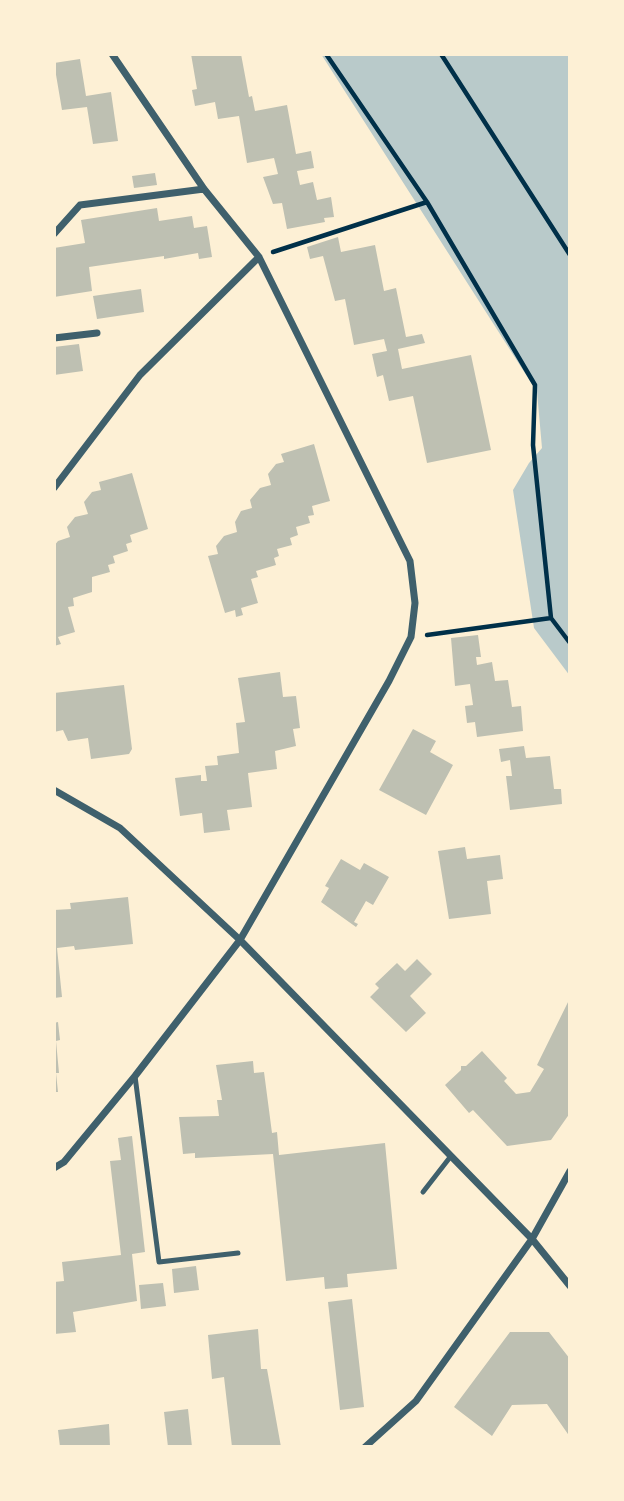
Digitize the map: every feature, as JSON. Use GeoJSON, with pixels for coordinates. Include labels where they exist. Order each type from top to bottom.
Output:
{"type":"FeatureCollection","features":[{"type":"Feature","properties":{"kind":"street"},"geometry":{"type":"LineString","coordinates":[[54,1168],[64,1163],[135,1076],[240,940],[383,693],[411,637],[415,603],[410,561],[259,257],[204,189],[112,54]]}},
{"type":"Feature","properties":{"kind":"street"},"geometry":{"type":"LineString","coordinates":[[54,234],[80,205],[204,189]]}},
{"type":"Feature","properties":{"kind":"street"},"geometry":{"type":"LineString","coordinates":[[54,488],[140,374],[259,257]]}},
{"type":"Feature","properties":{"kind":"street"},"geometry":{"type":"LineString","coordinates":[[54,338],[97,333]]}},
{"type":"Feature","properties":{"kind":"street"},"geometry":{"type":"LineString","coordinates":[[54,790],[120,828],[240,940],[532,1239],[570,1286]]}},
{"type":"Feature","properties":{"kind":"street"},"geometry":{"type":"LineString","coordinates":[[365,1447],[416,1401],[532,1239],[570,1171]]}},
{"type":"Feature","properties":{"kind":"lane"},"geometry":{"type":"LineString","coordinates":[[135,1076],[159,1262],[238,1253]]}},
{"type":"Feature","properties":{"kind":"lane"},"geometry":{"type":"LineString","coordinates":[[423,1192],[452,1156]]}},
{"type":"Feature","properties":{"kind":"path"},"geometry":{"type":"LineString","coordinates":[[326,54],[427,202],[535,385],[533,445],[551,618],[570,643]]}},
{"type":"Feature","properties":{"kind":"path"},"geometry":{"type":"LineString","coordinates":[[441,54],[570,256]]}},
{"type":"Feature","properties":{"kind":"path"},"geometry":{"type":"LineString","coordinates":[[259,257],[427,202]]}},
{"type":"Feature","properties":{"kind":"path"},"geometry":{"type":"LineString","coordinates":[[411,637],[551,618]]}},
{"type":"Feature","properties":{"kind":"shaded area"},"geometry":{"type":"Polygon","coordinates":[[[321,54],[570,54],[570,676],[534,628],[513,490],[529,463],[542,448],[537,392],[321,54]]]}},
{"type":"Feature","properties":{"kind":"building"},"geometry":{"type":"Polygon","coordinates":[[[191,54],[241,54],[249,97],[252,96],[255,111],[287,105],[296,154],[311,151],[314,168],[297,171],[300,185],[313,182],[317,200],[331,197],[334,217],[324,218],[325,222],[287,229],[282,203],[273,204],[263,177],[278,174],[274,158],[247,163],[239,116],[218,119],[215,102],[195,106],[192,90],[197,89],[191,54]]]}},
{"type":"Feature","properties":{"kind":"building"},"geometry":{"type":"Polygon","coordinates":[[[80,59],[86,96],[111,92],[118,141],[93,144],[87,107],[62,110],[54,63],[80,59]]]}},
{"type":"Feature","properties":{"kind":"building"},"geometry":{"type":"Polygon","coordinates":[[[155,173],[157,185],[134,188],[132,176],[155,173]]]}},
{"type":"Feature","properties":{"kind":"building"},"geometry":{"type":"Polygon","coordinates":[[[157,208],[159,221],[192,216],[194,228],[207,226],[212,257],[199,259],[198,253],[89,267],[92,291],[54,297],[54,248],[85,243],[81,220],[157,208]]]}},
{"type":"Feature","properties":{"kind":"building"},"geometry":{"type":"Polygon","coordinates":[[[338,237],[341,252],[375,245],[384,291],[396,288],[406,337],[422,334],[425,343],[398,349],[402,369],[471,355],[491,450],[427,463],[413,396],[389,401],[383,375],[377,377],[372,354],[387,351],[384,339],[354,345],[345,299],[335,301],[323,256],[310,259],[307,247],[338,237]]]}},
{"type":"Feature","properties":{"kind":"building"},"geometry":{"type":"Polygon","coordinates":[[[141,289],[144,312],[97,319],[93,296],[141,289]]]}},
{"type":"Feature","properties":{"kind":"building"},"geometry":{"type":"Polygon","coordinates":[[[79,344],[83,371],[54,375],[54,347],[79,344]]]}},
{"type":"Feature","properties":{"kind":"building"},"geometry":{"type":"Polygon","coordinates":[[[314,444],[330,501],[312,506],[314,515],[308,516],[310,523],[296,527],[298,535],[290,538],[292,545],[277,549],[279,556],[274,558],[276,565],[256,571],[258,577],[251,579],[258,603],[241,608],[243,615],[236,617],[235,610],[225,613],[208,556],[218,554],[216,546],[224,536],[237,532],[235,522],[241,511],[252,508],[250,500],[260,488],[271,485],[268,474],[276,464],[284,462],[281,454],[314,444]]]}},
{"type":"Feature","properties":{"kind":"building"},"geometry":{"type":"Polygon","coordinates":[[[132,473],[148,529],[130,535],[132,542],[126,544],[128,551],[113,556],[115,563],[108,565],[110,572],[92,577],[92,592],[73,598],[74,606],[68,607],[75,632],[58,637],[61,644],[54,646],[54,546],[58,541],[70,537],[67,527],[75,517],[88,514],[84,502],[92,492],[101,490],[99,482],[132,473]]]}},
{"type":"Feature","properties":{"kind":"building"},"geometry":{"type":"Polygon","coordinates":[[[478,635],[481,657],[476,657],[477,665],[492,662],[495,681],[508,680],[512,707],[521,706],[523,731],[477,737],[475,722],[467,723],[465,706],[473,705],[470,684],[455,686],[451,638],[478,635]]]}},
{"type":"Feature","properties":{"kind":"building"},"geometry":{"type":"Polygon","coordinates":[[[280,672],[283,697],[296,696],[300,728],[293,729],[296,746],[275,751],[277,769],[248,773],[252,807],[227,810],[230,830],[204,833],[202,813],[180,816],[175,778],[201,775],[201,781],[207,781],[205,766],[218,765],[217,756],[239,753],[236,723],[245,722],[238,678],[280,672]]]}},
{"type":"Feature","properties":{"kind":"building"},"geometry":{"type":"Polygon","coordinates":[[[124,685],[132,749],[129,754],[91,759],[88,738],[68,741],[63,730],[54,732],[54,693],[124,685]]]}},
{"type":"Feature","properties":{"kind":"building"},"geometry":{"type":"Polygon","coordinates":[[[413,729],[436,741],[430,752],[453,765],[426,815],[379,790],[413,729]]]}},
{"type":"Feature","properties":{"kind":"building"},"geometry":{"type":"Polygon","coordinates":[[[524,746],[526,758],[550,756],[554,789],[561,789],[562,804],[510,810],[506,776],[512,776],[510,760],[501,762],[499,749],[524,746]]]}},
{"type":"Feature","properties":{"kind":"building"},"geometry":{"type":"Polygon","coordinates":[[[465,847],[467,859],[500,855],[503,879],[487,881],[491,914],[449,919],[438,851],[465,847]]]}},
{"type":"Feature","properties":{"kind":"building"},"geometry":{"type":"Polygon","coordinates":[[[341,859],[360,870],[364,863],[389,877],[373,905],[366,901],[354,922],[358,924],[356,927],[321,902],[329,888],[325,886],[341,859]]]}},
{"type":"Feature","properties":{"kind":"building"},"geometry":{"type":"Polygon","coordinates":[[[128,897],[133,944],[75,950],[74,946],[57,948],[62,997],[54,998],[54,910],[71,909],[70,903],[128,897]]]}},
{"type":"Feature","properties":{"kind":"building"},"geometry":{"type":"Polygon","coordinates":[[[417,959],[432,974],[410,996],[426,1013],[406,1032],[370,997],[379,988],[375,984],[397,963],[405,971],[417,959]]]}},
{"type":"Feature","properties":{"kind":"building"},"geometry":{"type":"Polygon","coordinates":[[[570,998],[570,1113],[551,1140],[507,1146],[473,1110],[469,1113],[445,1085],[461,1070],[461,1066],[466,1066],[482,1051],[507,1078],[504,1081],[516,1094],[530,1092],[544,1069],[537,1065],[570,998]]]}},
{"type":"Feature","properties":{"kind":"building"},"geometry":{"type":"Polygon","coordinates":[[[58,1022],[58,1092],[54,1092],[54,1023],[58,1022]]]}},
{"type":"Feature","properties":{"kind":"building"},"geometry":{"type":"Polygon","coordinates":[[[253,1061],[254,1073],[264,1072],[272,1133],[277,1132],[279,1155],[385,1143],[397,1269],[347,1274],[348,1287],[325,1289],[324,1277],[286,1281],[273,1154],[195,1158],[195,1153],[183,1154],[179,1117],[219,1116],[217,1100],[222,1100],[216,1065],[253,1061]]]}},
{"type":"Feature","properties":{"kind":"building"},"geometry":{"type":"Polygon","coordinates":[[[132,1136],[145,1252],[132,1254],[137,1301],[73,1312],[76,1332],[54,1334],[54,1282],[64,1281],[62,1262],[121,1255],[110,1161],[121,1160],[118,1138],[132,1136]]]}},
{"type":"Feature","properties":{"kind":"building"},"geometry":{"type":"Polygon","coordinates":[[[196,1266],[199,1290],[174,1293],[172,1269],[196,1266]]]}},
{"type":"Feature","properties":{"kind":"building"},"geometry":{"type":"Polygon","coordinates":[[[163,1283],[166,1306],[141,1309],[139,1285],[163,1283]]]}},
{"type":"Feature","properties":{"kind":"building"},"geometry":{"type":"Polygon","coordinates":[[[352,1299],[364,1407],[340,1410],[328,1302],[352,1299]]]}},
{"type":"Feature","properties":{"kind":"building"},"geometry":{"type":"Polygon","coordinates":[[[258,1329],[261,1369],[267,1369],[281,1447],[232,1447],[224,1377],[212,1379],[208,1335],[258,1329]]]}},
{"type":"Feature","properties":{"kind":"building"},"geometry":{"type":"Polygon","coordinates":[[[510,1332],[549,1332],[570,1359],[570,1437],[547,1404],[512,1405],[492,1436],[454,1407],[510,1332]]]}},
{"type":"Feature","properties":{"kind":"building"},"geometry":{"type":"Polygon","coordinates":[[[188,1409],[192,1447],[168,1447],[164,1412],[188,1409]]]}},
{"type":"Feature","properties":{"kind":"building"},"geometry":{"type":"Polygon","coordinates":[[[109,1424],[110,1447],[60,1447],[58,1430],[109,1424]]]}}]}
